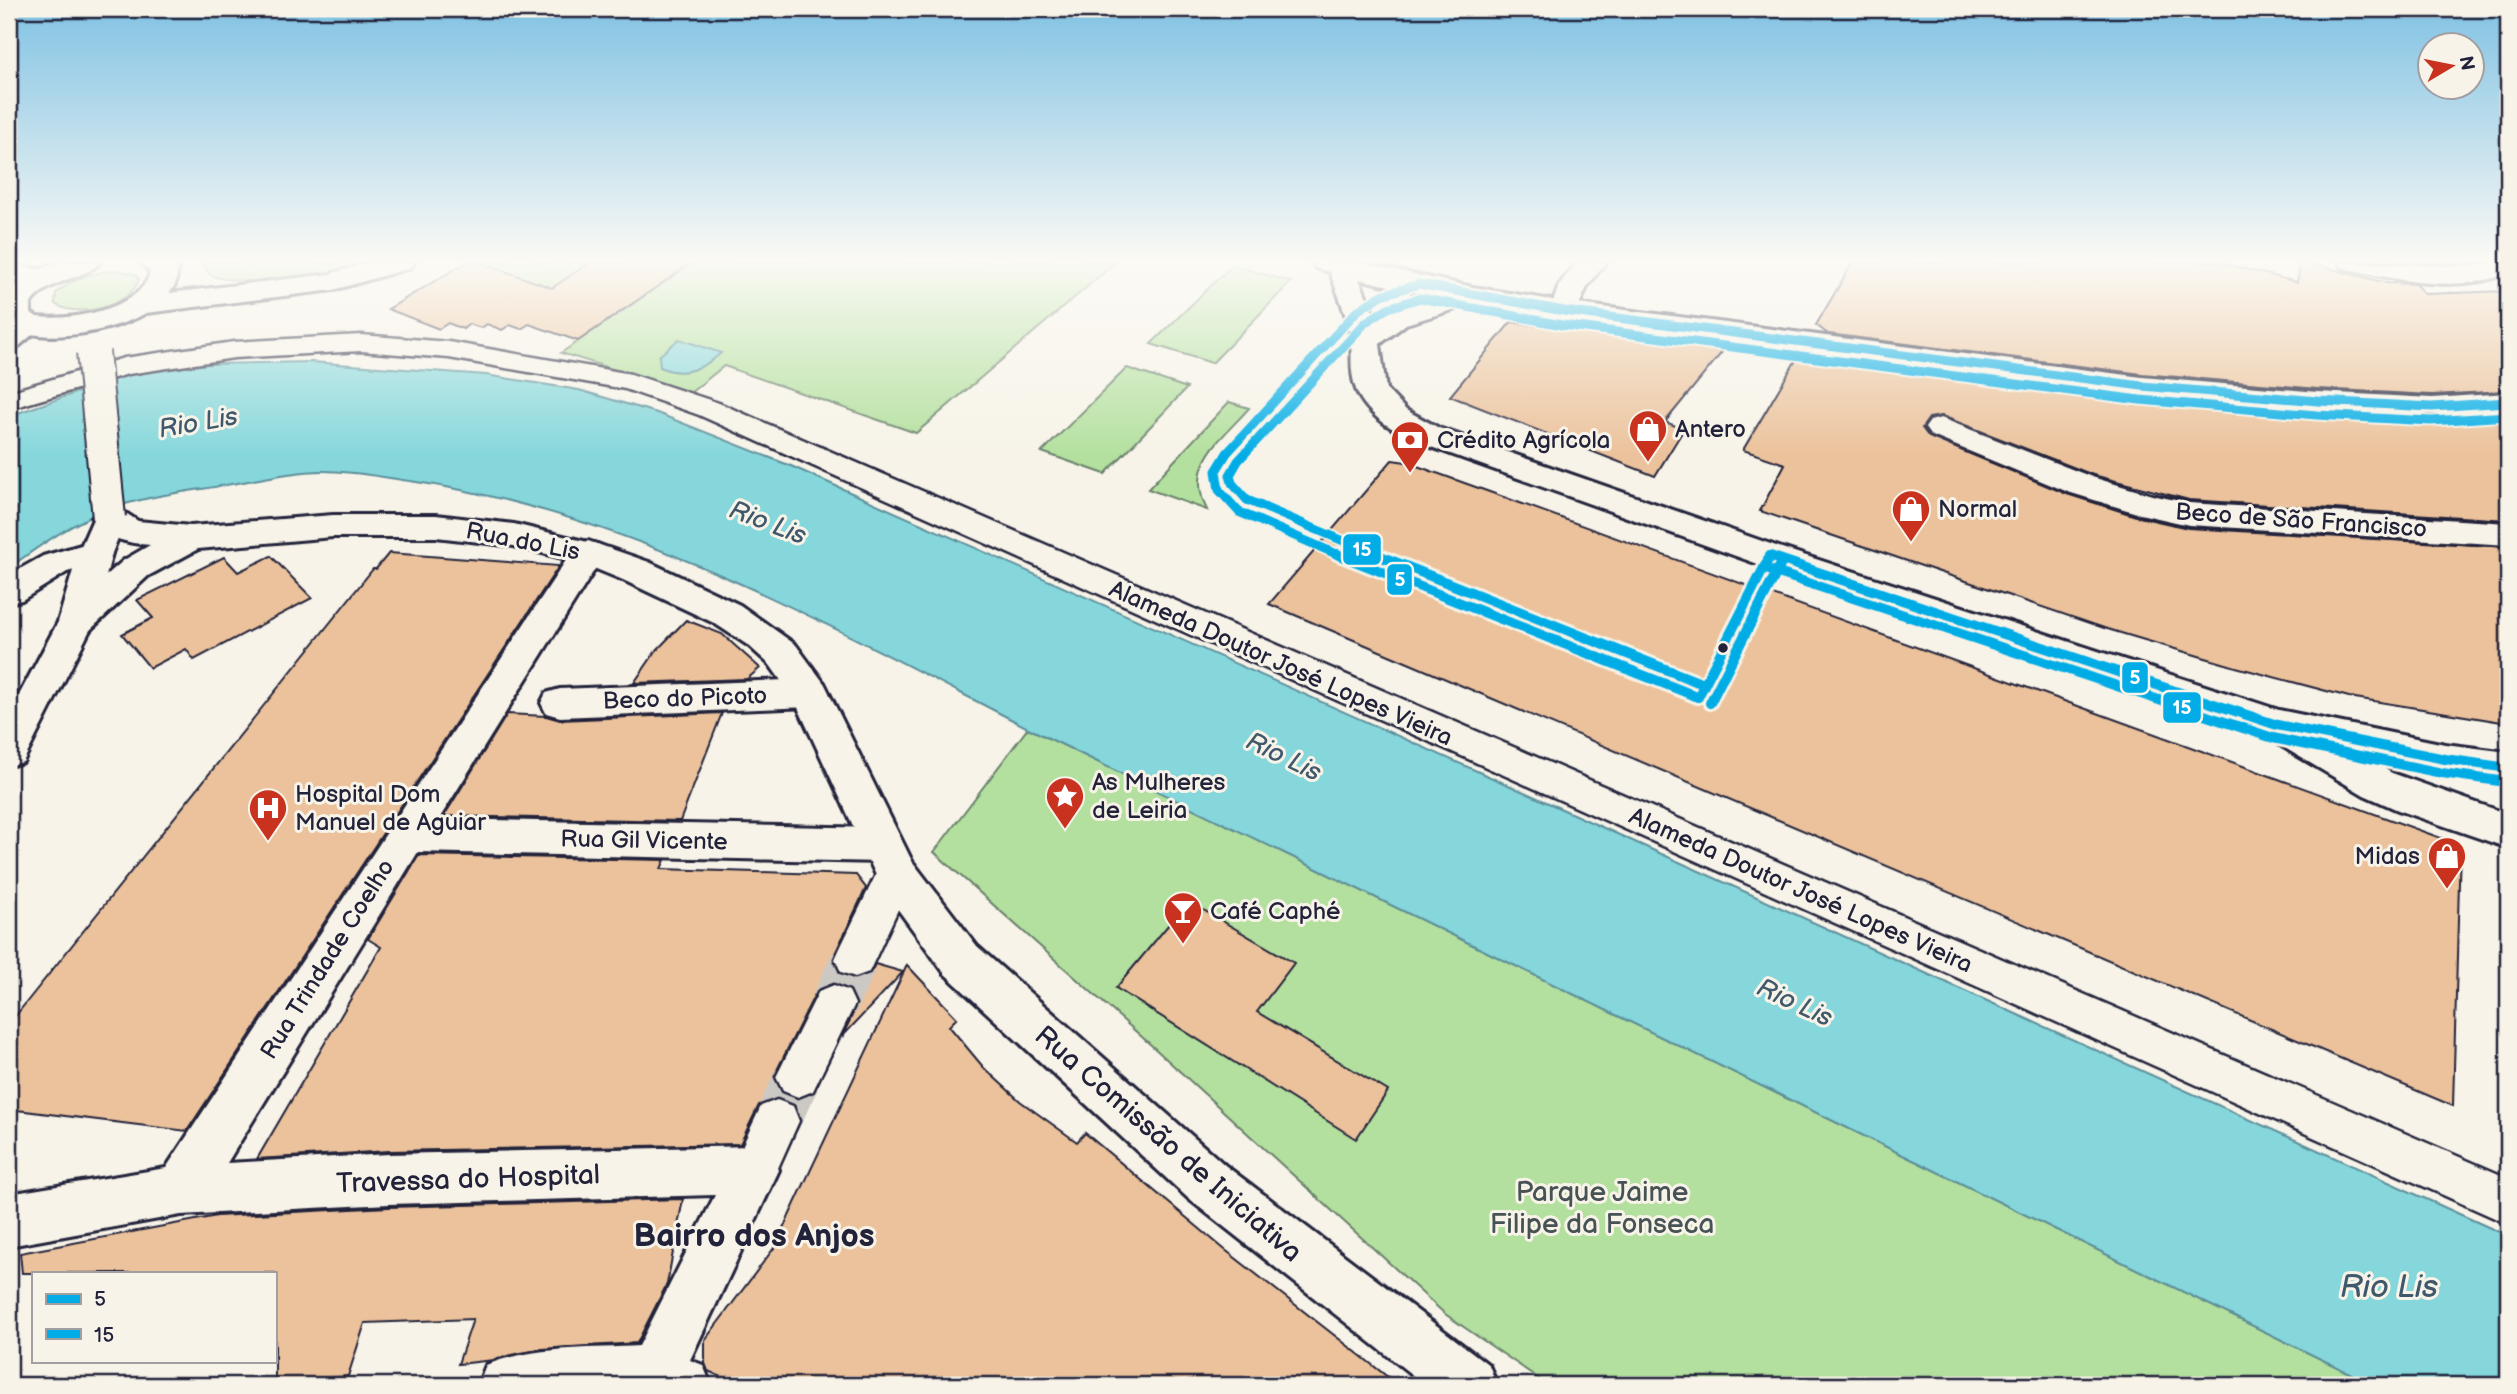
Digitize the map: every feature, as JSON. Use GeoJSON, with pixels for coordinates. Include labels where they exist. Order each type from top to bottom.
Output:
{"type":"FeatureCollection","features":[{"type":"Feature","properties":{"kind":"street"},"geometry":{"type":"LineString","coordinates":[[19,332],[66,327]]}},
{"type":"Feature","properties":{"kind":"street"},"geometry":{"type":"LineString","coordinates":[[9,751],[76,622],[95,553],[108,518],[93,352],[113,327]]}},
{"type":"Feature","properties":{"kind":"street"},"geometry":{"type":"LineString","coordinates":[[1360,327],[1366,341],[1365,358],[1371,388],[1383,406],[1400,421],[1450,444],[1783,560],[2277,725],[2445,759],[2508,768]]}},
{"type":"Feature","properties":{"kind":"street"},"geometry":{"type":"LineString","coordinates":[[1366,341],[1384,327]]}},
{"type":"Feature","properties":{"kind":"street"},"geometry":{"type":"LineString","coordinates":[[1681,327],[2142,386],[2431,407],[2508,402]]}},
{"type":"Feature","properties":{"kind":"street","name":"Alameda Doutor José Lopes Vieira"},"geometry":{"type":"LineString","coordinates":[[9,401],[124,366],[233,350],[361,343],[449,351],[631,382],[709,409],[2508,1201]]}},
{"type":"Feature","properties":{"kind":"street","name":"Beco de São Francisco"},"geometry":{"type":"LineString","coordinates":[[1941,428],[2104,494],[2181,513],[2508,534]]}},
{"type":"Feature","properties":{"kind":"street","name":"Rua do Lis"},"geometry":{"type":"LineString","coordinates":[[108,518],[130,532],[191,538],[311,526],[436,526],[514,535],[589,553],[684,593],[750,629],[783,655],[810,693],[889,859]]}},
{"type":"Feature","properties":{"kind":"street","name":"Rua do Lis"},"geometry":{"type":"LineString","coordinates":[[76,622],[136,568],[191,538]]}},
{"type":"Feature","properties":{"kind":"street"},"geometry":{"type":"LineString","coordinates":[[9,591],[55,564],[95,553]]}},
{"type":"Feature","properties":{"kind":"street","name":"Rua Trindade Coelho"},"geometry":{"type":"LineString","coordinates":[[181,1190],[589,553]]}},
{"type":"Feature","properties":{"kind":"street","name":"Beco do Picoto"},"geometry":{"type":"LineString","coordinates":[[560,703],[810,693]]}},
{"type":"Feature","properties":{"kind":"street"},"geometry":{"type":"LineString","coordinates":[[2277,725],[2378,784],[2413,799],[2508,831]]}},
{"type":"Feature","properties":{"kind":"street","name":"Rua Gil Vicente"},"geometry":{"type":"LineString","coordinates":[[406,835],[889,859]]}},
{"type":"Feature","properties":{"kind":"street"},"geometry":{"type":"LineString","coordinates":[[855,959],[889,859]]}},
{"type":"Feature","properties":{"kind":"street","name":"Rua Comissão de Iniciativa"},"geometry":{"type":"LineString","coordinates":[[889,859],[961,960],[1208,1183],[1469,1385]]}},
{"type":"Feature","properties":{"kind":"street"},"geometry":{"type":"LineString","coordinates":[[798,1077],[834,1004]]}},
{"type":"Feature","properties":{"kind":"street"},"geometry":{"type":"LineString","coordinates":[[506,1385],[533,1380],[669,1379],[754,1170],[777,1121]]}},
{"type":"Feature","properties":{"kind":"street","name":"Travessa do Hospital"},"geometry":{"type":"LineString","coordinates":[[9,1220],[181,1190],[389,1179],[754,1170]]}},
{"type":"Feature","properties":{"kind":"green space"},"geometry":{"type":"Polygon","coordinates":[[[599,327],[1040,327],[916,433],[724,366],[690,393],[561,353],[599,327]]]}},
{"type":"Feature","properties":{"kind":"green space"},"geometry":{"type":"Polygon","coordinates":[[[1168,327],[1247,327],[1212,363],[1151,344],[1168,327]]]}},
{"type":"Feature","properties":{"kind":"green space"},"geometry":{"type":"Polygon","coordinates":[[[1127,368],[1187,388],[1105,474],[1042,452],[1127,368]]]}},
{"type":"Feature","properties":{"kind":"green space"},"geometry":{"type":"Polygon","coordinates":[[[1229,402],[1249,408],[1217,442],[1203,466],[1201,494],[1207,510],[1148,489],[1229,402]]]}},
{"type":"Feature","properties":{"kind":"green space","name":"Parque Jaime Filipe da Fonseca"},"geometry":{"type":"Polygon","coordinates":[[[1028,728],[2374,1385],[1548,1385],[1445,1314],[1151,1045],[934,852],[1028,728]]]}},
{"type":"Feature","properties":{"kind":"water"},"geometry":{"type":"Polygon","coordinates":[[[679,339],[721,353],[700,367],[685,372],[660,367],[659,356],[679,339]]]}},
{"type":"Feature","properties":{"kind":"water","name":"Rio Lis"},"geometry":{"type":"Polygon","coordinates":[[[311,362],[486,375],[579,390],[657,413],[791,466],[1533,796],[2508,1236],[2508,1385],[2374,1385],[1028,728],[805,614],[651,547],[573,519],[492,497],[410,481],[345,472],[310,471],[126,504],[72,526],[9,568],[9,416],[130,374],[208,364],[311,362]]]}},
{"type":"Feature","properties":{"kind":"building"},"geometry":{"type":"Polygon","coordinates":[[[538,327],[598,327],[578,341],[538,327]]]}},
{"type":"Feature","properties":{"kind":"building"},"geometry":{"type":"Polygon","coordinates":[[[1507,327],[1547,327],[1723,351],[1665,422],[1684,429],[1655,476],[1450,396],[1507,327]]]}},
{"type":"Feature","properties":{"kind":"building"},"geometry":{"type":"Polygon","coordinates":[[[1819,327],[2508,327],[2508,391],[2432,395],[2318,389],[2142,374],[1828,334],[1819,327]]]}},
{"type":"Feature","properties":{"kind":"building"},"geometry":{"type":"Polygon","coordinates":[[[1796,360],[1879,370],[1867,362],[2146,398],[2267,410],[2388,417],[2508,414],[2508,520],[2189,500],[2093,475],[1942,416],[1929,418],[1922,428],[1929,437],[2067,494],[2139,517],[2188,528],[2508,547],[2508,723],[2349,697],[2236,667],[2104,628],[1760,511],[1785,464],[1743,450],[1796,360]]]}},
{"type":"Feature","properties":{"kind":"building"},"geometry":{"type":"Polygon","coordinates":[[[1392,460],[1406,462],[1509,499],[2460,845],[2453,1106],[1269,604],[1392,460]]]}},
{"type":"Feature","properties":{"kind":"building","name":"Hospital Dom Manuel de Aguiar"},"geometry":{"type":"Polygon","coordinates":[[[389,553],[559,566],[187,1131],[9,1109],[9,1024],[373,569],[376,569],[389,553]]]}},
{"type":"Feature","properties":{"kind":"building"},"geometry":{"type":"Polygon","coordinates":[[[271,556],[312,598],[194,660],[186,649],[150,668],[122,634],[153,618],[137,600],[224,557],[238,572],[271,556]]]}},
{"type":"Feature","properties":{"kind":"building"},"geometry":{"type":"Polygon","coordinates":[[[686,620],[722,634],[760,668],[747,679],[634,683],[656,651],[686,620]]]}},
{"type":"Feature","properties":{"kind":"building"},"geometry":{"type":"Polygon","coordinates":[[[722,713],[680,821],[444,816],[507,714],[546,716],[560,720],[722,713]]]}},
{"type":"Feature","properties":{"kind":"building"},"geometry":{"type":"Polygon","coordinates":[[[419,855],[665,860],[661,869],[856,875],[866,888],[833,958],[839,973],[856,979],[870,974],[875,964],[903,972],[842,1037],[857,1005],[851,990],[835,983],[817,990],[774,1076],[781,1092],[787,1096],[784,1100],[776,1098],[759,1105],[740,1144],[389,1151],[257,1159],[381,947],[368,939],[419,855]]]}},
{"type":"Feature","properties":{"kind":"building"},"geometry":{"type":"Polygon","coordinates":[[[1188,901],[1294,963],[1257,1012],[1388,1091],[1356,1139],[1116,988],[1188,901]]]}},
{"type":"Feature","properties":{"kind":"building"},"geometry":{"type":"Polygon","coordinates":[[[907,965],[957,1018],[949,1026],[984,1068],[1020,1101],[1077,1142],[1085,1133],[1224,1249],[1398,1385],[739,1385],[708,1371],[705,1363],[705,1340],[774,1248],[907,965]]]}},
{"type":"Feature","properties":{"kind":"building"},"geometry":{"type":"Polygon","coordinates":[[[683,1199],[667,1284],[637,1343],[542,1349],[494,1360],[458,1364],[473,1319],[365,1323],[348,1376],[275,1384],[276,1272],[22,1273],[20,1253],[217,1216],[389,1207],[683,1199]]]}},
{"type":"Feature","properties":{"kind":"tunnel"},"geometry":{"type":"LineString","coordinates":[[834,1004],[855,959]]}},
{"type":"Feature","properties":{"kind":"tunnel"},"geometry":{"type":"LineString","coordinates":[[777,1121],[798,1077]]}},
{"type":"Feature","properties":{"kind":"transit line","name":"5"},"geometry":{"type":"LineString","coordinates":[[1342,327],[1227,453],[1216,471],[1219,490],[1239,512],[1318,547],[1698,697]]}},
{"type":"Feature","properties":{"kind":"transit line","name":"15"},"geometry":{"type":"LineString","coordinates":[[1361,327],[1238,461],[1230,475],[1232,483],[1247,500],[1323,534],[1703,684]]}},
{"type":"Feature","properties":{"kind":"transit line","name":"15"},"geometry":{"type":"LineString","coordinates":[[1578,327],[2140,400],[2317,415],[2431,421],[2508,416]]}},
{"type":"Feature","properties":{"kind":"transit line","name":"5"},"geometry":{"type":"LineString","coordinates":[[1688,327],[2142,386],[2318,401],[2432,407],[2508,402]]}},
{"type":"Feature","properties":{"kind":"transit line","name":"5"},"geometry":{"type":"LineString","coordinates":[[1770,556],[2277,725],[2445,759],[2508,768]]}},
{"type":"Feature","properties":{"kind":"transit line","name":"5"},"geometry":{"type":"LineString","coordinates":[[1698,697],[1770,556]]}},
{"type":"Feature","properties":{"kind":"transit line","name":"15"},"geometry":{"type":"LineString","coordinates":[[1710,703],[1782,562]]}},
{"type":"Feature","properties":{"kind":"transit line","name":"15"},"geometry":{"type":"LineString","coordinates":[[1766,569],[2273,738],[2442,773],[2506,782]]}},
{"type":"Feature","properties":{"kind":"place","name":"Antero"},"geometry":{"type":"Point","coordinates":[1648,463]}},
{"type":"Feature","properties":{"kind":"place","name":"Crédito Agrícola"},"geometry":{"type":"Point","coordinates":[1410,474]}},
{"type":"Feature","properties":{"kind":"place","name":"Normal"},"geometry":{"type":"Point","coordinates":[1911,543]}},
{"type":"Feature","properties":{"kind":"place","name":"As Mulheres de Leiria"},"geometry":{"type":"Point","coordinates":[1065,830]}},
{"type":"Feature","properties":{"kind":"place","name":"Hospital Dom Manuel de Aguiar"},"geometry":{"type":"Point","coordinates":[268,842]}},
{"type":"Feature","properties":{"kind":"place","name":"Midas"},"geometry":{"type":"Point","coordinates":[2447,890]}},
{"type":"Feature","properties":{"kind":"place","name":"Café Caphé"},"geometry":{"type":"Point","coordinates":[1183,945]}},
{"type":"Feature","properties":{"kind":"district","name":"Bairro dos Anjos"},"geometry":{"type":"Point","coordinates":[754,1235]}}]}
